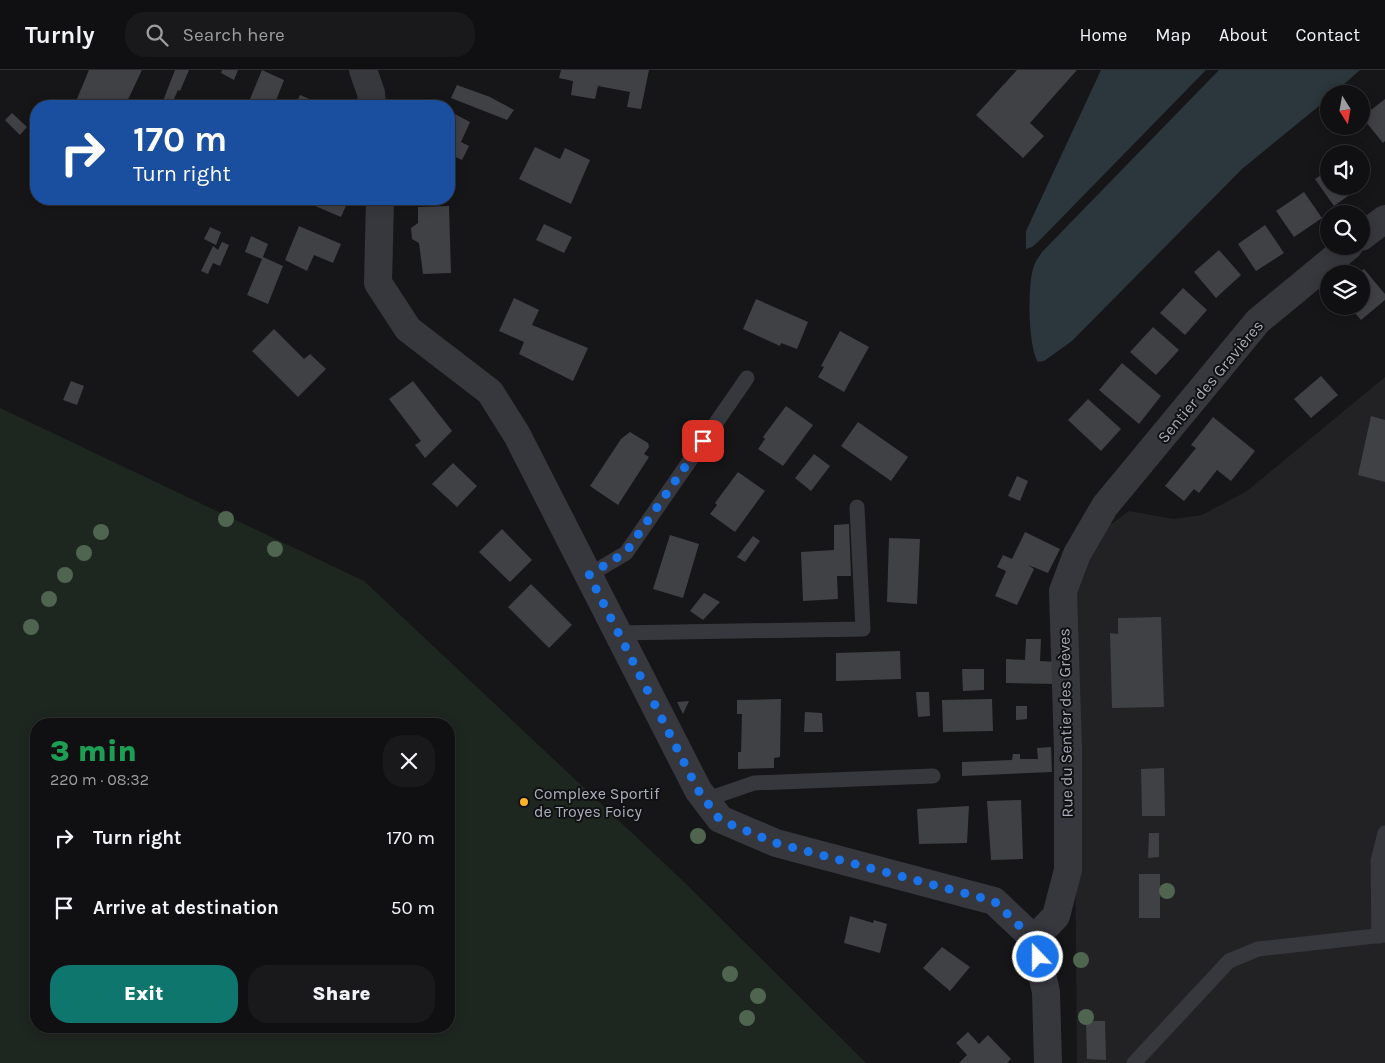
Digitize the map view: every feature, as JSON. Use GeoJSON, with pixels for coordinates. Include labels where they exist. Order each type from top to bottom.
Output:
{"type":"FeatureCollection","features":[{"type":"Feature","properties":{"kind":"street"},"geometry":{"type":"LineString","coordinates":[[363,70],[372,100]]}},
{"type":"Feature","properties":{"kind":"street"},"geometry":{"type":"LineString","coordinates":[[380,205],[378,283],[408,329],[490,392],[517,434],[698,790],[720,820],[776,843],[994,901],[1034,940],[1046,992],[1048,1063]]}},
{"type":"Feature","properties":{"kind":"street"},"geometry":{"type":"LineString","coordinates":[[1370,230],[1385,219]]}},
{"type":"Feature","properties":{"kind":"street","name":"Sentier des Gravières"},"geometry":{"type":"LineString","coordinates":[[1105,506],[1258,322],[1338,255]]}},
{"type":"Feature","properties":{"kind":"street","name":"Rue du Sentier des Grèves"},"geometry":{"type":"LineString","coordinates":[[1034,940],[1056,916],[1068,870],[1068,750],[1063,591],[1077,554],[1105,506]]}},
{"type":"Feature","properties":{"kind":"lane"},"geometry":{"type":"LineString","coordinates":[[589,575],[626,552],[747,378]]}},
{"type":"Feature","properties":{"kind":"lane"},"geometry":{"type":"LineString","coordinates":[[618,633],[863,629],[858,507]]}},
{"type":"Feature","properties":{"kind":"lane"},"geometry":{"type":"LineString","coordinates":[[705,800],[754,783],[933,776]]}},
{"type":"Feature","properties":{"kind":"lane"},"geometry":{"type":"LineString","coordinates":[[1134,1063],[1229,961],[1258,949],[1382,935],[1378,861],[1385,833]]}},
{"type":"Feature","properties":{"kind":"shaded area"},"geometry":{"type":"Polygon","coordinates":[[[1101,70],[1206,70],[1038,242],[1026,249],[1026,231],[1101,70]]]}},
{"type":"Feature","properties":{"kind":"shaded area"},"geometry":{"type":"Polygon","coordinates":[[[1219,70],[1360,70],[1343,85],[1320,85],[1320,105],[1242,169],[1072,341],[1044,361],[1038,362],[1030,330],[1030,286],[1036,261],[1042,252],[1219,70]]]}},
{"type":"Feature","properties":{"kind":"shaded area"},"geometry":{"type":"Polygon","coordinates":[[[1385,377],[1385,1063],[1077,1063],[1073,589],[1092,538],[1129,511],[1173,519],[1202,515],[1247,491],[1385,377]]]}},
{"type":"Feature","properties":{"kind":"shaded area","name":"Complexe Sportif de Troyes Foicy"},"geometry":{"type":"Polygon","coordinates":[[[0,408],[364,581],[682,880],[866,1063],[0,1063],[0,408]]]}},
{"type":"Feature","properties":{"kind":"building"},"geometry":{"type":"Polygon","coordinates":[[[89,70],[142,70],[128,100],[76,100],[89,70]]]}},
{"type":"Feature","properties":{"kind":"building"},"geometry":{"type":"Polygon","coordinates":[[[175,70],[189,70],[180,91],[178,90],[174,100],[163,100],[175,70]]]}},
{"type":"Feature","properties":{"kind":"building"},"geometry":{"type":"Polygon","coordinates":[[[222,70],[238,70],[234,80],[221,73],[222,70]]]}},
{"type":"Feature","properties":{"kind":"building"},"geometry":{"type":"Polygon","coordinates":[[[262,70],[284,80],[276,100],[250,100],[262,70]]]}},
{"type":"Feature","properties":{"kind":"building"},"geometry":{"type":"Polygon","coordinates":[[[561,70],[649,70],[641,109],[627,107],[630,92],[598,86],[595,99],[571,95],[573,81],[559,78],[561,70]]]}},
{"type":"Feature","properties":{"kind":"building"},"geometry":{"type":"Polygon","coordinates":[[[1017,70],[1077,70],[1030,123],[1044,136],[1023,158],[976,115],[1017,70]]]}},
{"type":"Feature","properties":{"kind":"building"},"geometry":{"type":"Polygon","coordinates":[[[457,85],[490,97],[514,110],[507,120],[451,98],[457,85]]]}},
{"type":"Feature","properties":{"kind":"building"},"geometry":{"type":"Polygon","coordinates":[[[300,95],[312,100],[298,100],[300,95]]]}},
{"type":"Feature","properties":{"kind":"building"},"geometry":{"type":"Polygon","coordinates":[[[1385,99],[1385,141],[1383,143],[1370,127],[1370,111],[1385,99]]]}},
{"type":"Feature","properties":{"kind":"building"},"geometry":{"type":"Polygon","coordinates":[[[12,113],[27,127],[20,135],[5,120],[12,113]]]}},
{"type":"Feature","properties":{"kind":"building"},"geometry":{"type":"Polygon","coordinates":[[[455,114],[470,122],[461,142],[469,146],[462,160],[455,157],[455,114]]]}},
{"type":"Feature","properties":{"kind":"building"},"geometry":{"type":"Polygon","coordinates":[[[535,147],[560,159],[565,148],[590,160],[571,204],[519,179],[535,147]]]}},
{"type":"Feature","properties":{"kind":"building"},"geometry":{"type":"Polygon","coordinates":[[[1320,176],[1320,186],[1315,179],[1320,176]]]}},
{"type":"Feature","properties":{"kind":"building"},"geometry":{"type":"Polygon","coordinates":[[[1304,192],[1320,215],[1320,219],[1294,237],[1276,211],[1304,192]]]}},
{"type":"Feature","properties":{"kind":"building"},"geometry":{"type":"Polygon","coordinates":[[[1326,195],[1349,195],[1335,205],[1333,205],[1326,195]]]}},
{"type":"Feature","properties":{"kind":"building"},"geometry":{"type":"Polygon","coordinates":[[[313,205],[346,205],[341,217],[313,205]]]}},
{"type":"Feature","properties":{"kind":"building"},"geometry":{"type":"Polygon","coordinates":[[[449,206],[451,273],[423,274],[419,243],[412,239],[411,228],[418,223],[418,207],[449,206]]]}},
{"type":"Feature","properties":{"kind":"building"},"geometry":{"type":"Polygon","coordinates":[[[544,224],[572,237],[564,253],[536,240],[544,224]]]}},
{"type":"Feature","properties":{"kind":"building"},"geometry":{"type":"Polygon","coordinates":[[[1265,225],[1284,253],[1256,271],[1238,244],[1265,225]]]}},
{"type":"Feature","properties":{"kind":"building"},"geometry":{"type":"Polygon","coordinates":[[[299,226],[341,244],[333,263],[314,255],[307,271],[285,260],[299,226]]]}},
{"type":"Feature","properties":{"kind":"building"},"geometry":{"type":"Polygon","coordinates":[[[210,227],[221,232],[216,245],[204,239],[210,227]]]}},
{"type":"Feature","properties":{"kind":"building"},"geometry":{"type":"Polygon","coordinates":[[[251,236],[268,244],[263,257],[283,266],[268,304],[247,295],[262,259],[245,252],[251,236]]]}},
{"type":"Feature","properties":{"kind":"building"},"geometry":{"type":"Polygon","coordinates":[[[222,242],[229,245],[220,266],[213,263],[208,274],[201,271],[213,246],[218,250],[222,242]]]}},
{"type":"Feature","properties":{"kind":"building"},"geometry":{"type":"Polygon","coordinates":[[[1219,250],[1241,275],[1216,298],[1194,272],[1219,250]]]}},
{"type":"Feature","properties":{"kind":"building"},"geometry":{"type":"Polygon","coordinates":[[[1370,276],[1385,294],[1385,300],[1370,312],[1370,276]]]}},
{"type":"Feature","properties":{"kind":"building"},"geometry":{"type":"Polygon","coordinates":[[[1183,288],[1207,310],[1185,335],[1160,313],[1183,288]]]}},
{"type":"Feature","properties":{"kind":"building"},"geometry":{"type":"Polygon","coordinates":[[[514,298],[539,310],[532,325],[588,348],[573,381],[519,354],[524,342],[499,331],[514,298]]]}},
{"type":"Feature","properties":{"kind":"building"},"geometry":{"type":"Polygon","coordinates":[[[756,299],[808,322],[797,349],[781,343],[780,346],[743,329],[756,299]]]}},
{"type":"Feature","properties":{"kind":"building"},"geometry":{"type":"Polygon","coordinates":[[[1357,315],[1367,315],[1361,320],[1357,315]]]}},
{"type":"Feature","properties":{"kind":"building"},"geometry":{"type":"Polygon","coordinates":[[[1153,327],[1179,350],[1156,375],[1130,352],[1153,327]]]}},
{"type":"Feature","properties":{"kind":"building"},"geometry":{"type":"Polygon","coordinates":[[[274,329],[304,359],[310,354],[326,369],[298,397],[252,351],[274,329]]]}},
{"type":"Feature","properties":{"kind":"building"},"geometry":{"type":"Polygon","coordinates":[[[840,331],[869,347],[844,392],[818,377],[824,367],[821,366],[840,331]]]}},
{"type":"Feature","properties":{"kind":"building"},"geometry":{"type":"Polygon","coordinates":[[[1122,363],[1161,396],[1139,424],[1099,390],[1122,363]]]}},
{"type":"Feature","properties":{"kind":"building"},"geometry":{"type":"Polygon","coordinates":[[[1321,376],[1338,395],[1311,418],[1294,399],[1321,376]]]}},
{"type":"Feature","properties":{"kind":"building"},"geometry":{"type":"Polygon","coordinates":[[[71,381],[84,386],[77,405],[63,400],[71,381]]]}},
{"type":"Feature","properties":{"kind":"building"},"geometry":{"type":"Polygon","coordinates":[[[413,381],[452,431],[425,458],[415,445],[421,441],[389,399],[413,381]]]}},
{"type":"Feature","properties":{"kind":"building"},"geometry":{"type":"Polygon","coordinates":[[[1088,399],[1121,429],[1101,451],[1068,420],[1088,399]]]}},
{"type":"Feature","properties":{"kind":"building"},"geometry":{"type":"Polygon","coordinates":[[[786,406],[813,425],[783,466],[758,449],[765,439],[763,437],[786,406]]]}},
{"type":"Feature","properties":{"kind":"building"},"geometry":{"type":"Polygon","coordinates":[[[1371,416],[1385,420],[1385,482],[1358,475],[1371,416]]]}},
{"type":"Feature","properties":{"kind":"building"},"geometry":{"type":"Polygon","coordinates":[[[1213,417],[1255,451],[1231,481],[1217,470],[1199,493],[1194,489],[1184,501],[1165,486],[1196,448],[1191,445],[1213,417]]]}},
{"type":"Feature","properties":{"kind":"building"},"geometry":{"type":"Polygon","coordinates":[[[858,422],[908,457],[891,481],[841,446],[858,422]]]}},
{"type":"Feature","properties":{"kind":"building"},"geometry":{"type":"Polygon","coordinates":[[[630,432],[648,443],[649,447],[644,454],[649,457],[618,505],[590,486],[621,439],[630,432]]]}},
{"type":"Feature","properties":{"kind":"building"},"geometry":{"type":"Polygon","coordinates":[[[814,454],[830,466],[811,491],[795,478],[814,454]]]}},
{"type":"Feature","properties":{"kind":"building"},"geometry":{"type":"Polygon","coordinates":[[[453,463],[477,486],[457,507],[432,484],[453,463]]]}},
{"type":"Feature","properties":{"kind":"building"},"geometry":{"type":"Polygon","coordinates":[[[738,472],[765,491],[735,532],[710,514],[717,505],[715,503],[738,472]]]}},
{"type":"Feature","properties":{"kind":"building"},"geometry":{"type":"Polygon","coordinates":[[[1017,476],[1028,481],[1020,501],[1008,496],[1017,476]]]}},
{"type":"Feature","properties":{"kind":"building"},"geometry":{"type":"Polygon","coordinates":[[[849,524],[851,576],[837,576],[838,599],[803,601],[801,552],[834,550],[834,525],[849,524]]]}},
{"type":"Feature","properties":{"kind":"building"},"geometry":{"type":"Polygon","coordinates":[[[502,529],[532,560],[510,582],[479,552],[502,529]]]}},
{"type":"Feature","properties":{"kind":"building"},"geometry":{"type":"Polygon","coordinates":[[[1025,532],[1060,549],[1048,573],[1028,565],[1034,569],[1017,605],[995,596],[1006,571],[997,567],[1003,555],[1012,559],[1025,532]]]}},
{"type":"Feature","properties":{"kind":"building"},"geometry":{"type":"Polygon","coordinates":[[[670,535],[699,544],[683,598],[653,589],[670,535]]]}},
{"type":"Feature","properties":{"kind":"building"},"geometry":{"type":"Polygon","coordinates":[[[753,536],[760,541],[745,562],[737,557],[753,536]]]}},
{"type":"Feature","properties":{"kind":"building"},"geometry":{"type":"Polygon","coordinates":[[[889,538],[920,539],[917,604],[887,602],[889,538]]]}},
{"type":"Feature","properties":{"kind":"building"},"geometry":{"type":"Polygon","coordinates":[[[531,584],[572,625],[549,648],[508,607],[531,584]]]}},
{"type":"Feature","properties":{"kind":"building"},"geometry":{"type":"Polygon","coordinates":[[[704,593],[720,602],[703,620],[690,611],[704,593]]]}},
{"type":"Feature","properties":{"kind":"building"},"geometry":{"type":"Polygon","coordinates":[[[1161,617],[1164,707],[1112,708],[1110,633],[1118,634],[1118,618],[1161,617]]]}},
{"type":"Feature","properties":{"kind":"building"},"geometry":{"type":"Polygon","coordinates":[[[1026,639],[1041,639],[1040,661],[1057,662],[1057,684],[1006,683],[1006,659],[1025,660],[1026,639]]]}},
{"type":"Feature","properties":{"kind":"building"},"geometry":{"type":"Polygon","coordinates":[[[900,651],[901,679],[836,681],[836,653],[900,651]]]}},
{"type":"Feature","properties":{"kind":"building"},"geometry":{"type":"Polygon","coordinates":[[[962,669],[984,669],[984,690],[963,691],[962,669]]]}},
{"type":"Feature","properties":{"kind":"building"},"geometry":{"type":"Polygon","coordinates":[[[916,692],[929,692],[930,716],[918,717],[916,692]]]}},
{"type":"Feature","properties":{"kind":"building"},"geometry":{"type":"Polygon","coordinates":[[[781,699],[780,757],[774,758],[774,768],[738,769],[738,752],[741,752],[742,714],[737,714],[737,700],[781,699]]]}},
{"type":"Feature","properties":{"kind":"building"},"geometry":{"type":"Polygon","coordinates":[[[992,699],[993,731],[943,732],[942,700],[992,699]]]}},
{"type":"Feature","properties":{"kind":"building"},"geometry":{"type":"Polygon","coordinates":[[[689,701],[683,714],[677,702],[689,701]]]}},
{"type":"Feature","properties":{"kind":"building"},"geometry":{"type":"Polygon","coordinates":[[[1016,706],[1027,706],[1027,719],[1016,720],[1016,706]]]}},
{"type":"Feature","properties":{"kind":"building"},"geometry":{"type":"Polygon","coordinates":[[[805,712],[822,713],[823,732],[804,732],[805,712]]]}},
{"type":"Feature","properties":{"kind":"building"},"geometry":{"type":"Polygon","coordinates":[[[1051,747],[1052,772],[962,776],[962,762],[1012,760],[1013,754],[1020,754],[1020,759],[1038,759],[1037,748],[1051,747]]]}},
{"type":"Feature","properties":{"kind":"building"},"geometry":{"type":"Polygon","coordinates":[[[1164,768],[1165,816],[1142,816],[1141,769],[1164,768]]]}},
{"type":"Feature","properties":{"kind":"building"},"geometry":{"type":"Polygon","coordinates":[[[1021,800],[1023,859],[991,860],[987,801],[1021,800]]]}},
{"type":"Feature","properties":{"kind":"building"},"geometry":{"type":"Polygon","coordinates":[[[969,806],[967,843],[919,844],[917,809],[969,806]]]}},
{"type":"Feature","properties":{"kind":"building"},"geometry":{"type":"Polygon","coordinates":[[[1149,833],[1159,833],[1159,857],[1148,858],[1149,833]]]}},
{"type":"Feature","properties":{"kind":"building"},"geometry":{"type":"Polygon","coordinates":[[[1139,874],[1160,874],[1160,918],[1139,918],[1139,874]]]}},
{"type":"Feature","properties":{"kind":"building"},"geometry":{"type":"Polygon","coordinates":[[[850,916],[873,923],[874,920],[887,924],[880,953],[844,943],[850,916]]]}},
{"type":"Feature","properties":{"kind":"building"},"geometry":{"type":"Polygon","coordinates":[[[942,947],[970,967],[950,991],[923,968],[942,947]]]}},
{"type":"Feature","properties":{"kind":"building"},"geometry":{"type":"Polygon","coordinates":[[[1086,1021],[1105,1021],[1106,1060],[1087,1059],[1086,1021]]]}},
{"type":"Feature","properties":{"kind":"building"},"geometry":{"type":"Polygon","coordinates":[[[968,1032],[979,1044],[988,1035],[1011,1059],[1007,1063],[959,1063],[967,1055],[956,1043],[968,1032]]]}},
{"type":"Feature","properties":{"kind":"place","name":"Complexe Sportif de Troyes Foicy"},"geometry":{"type":"Point","coordinates":[524,802]}},
{"type":"Feature","properties":{"kind":"route"},"geometry":{"type":"LineString","coordinates":[[703,441],[626,552],[589,575],[698,790],[720,820],[776,843],[994,901],[1034,940],[1038,957]]}}]}
